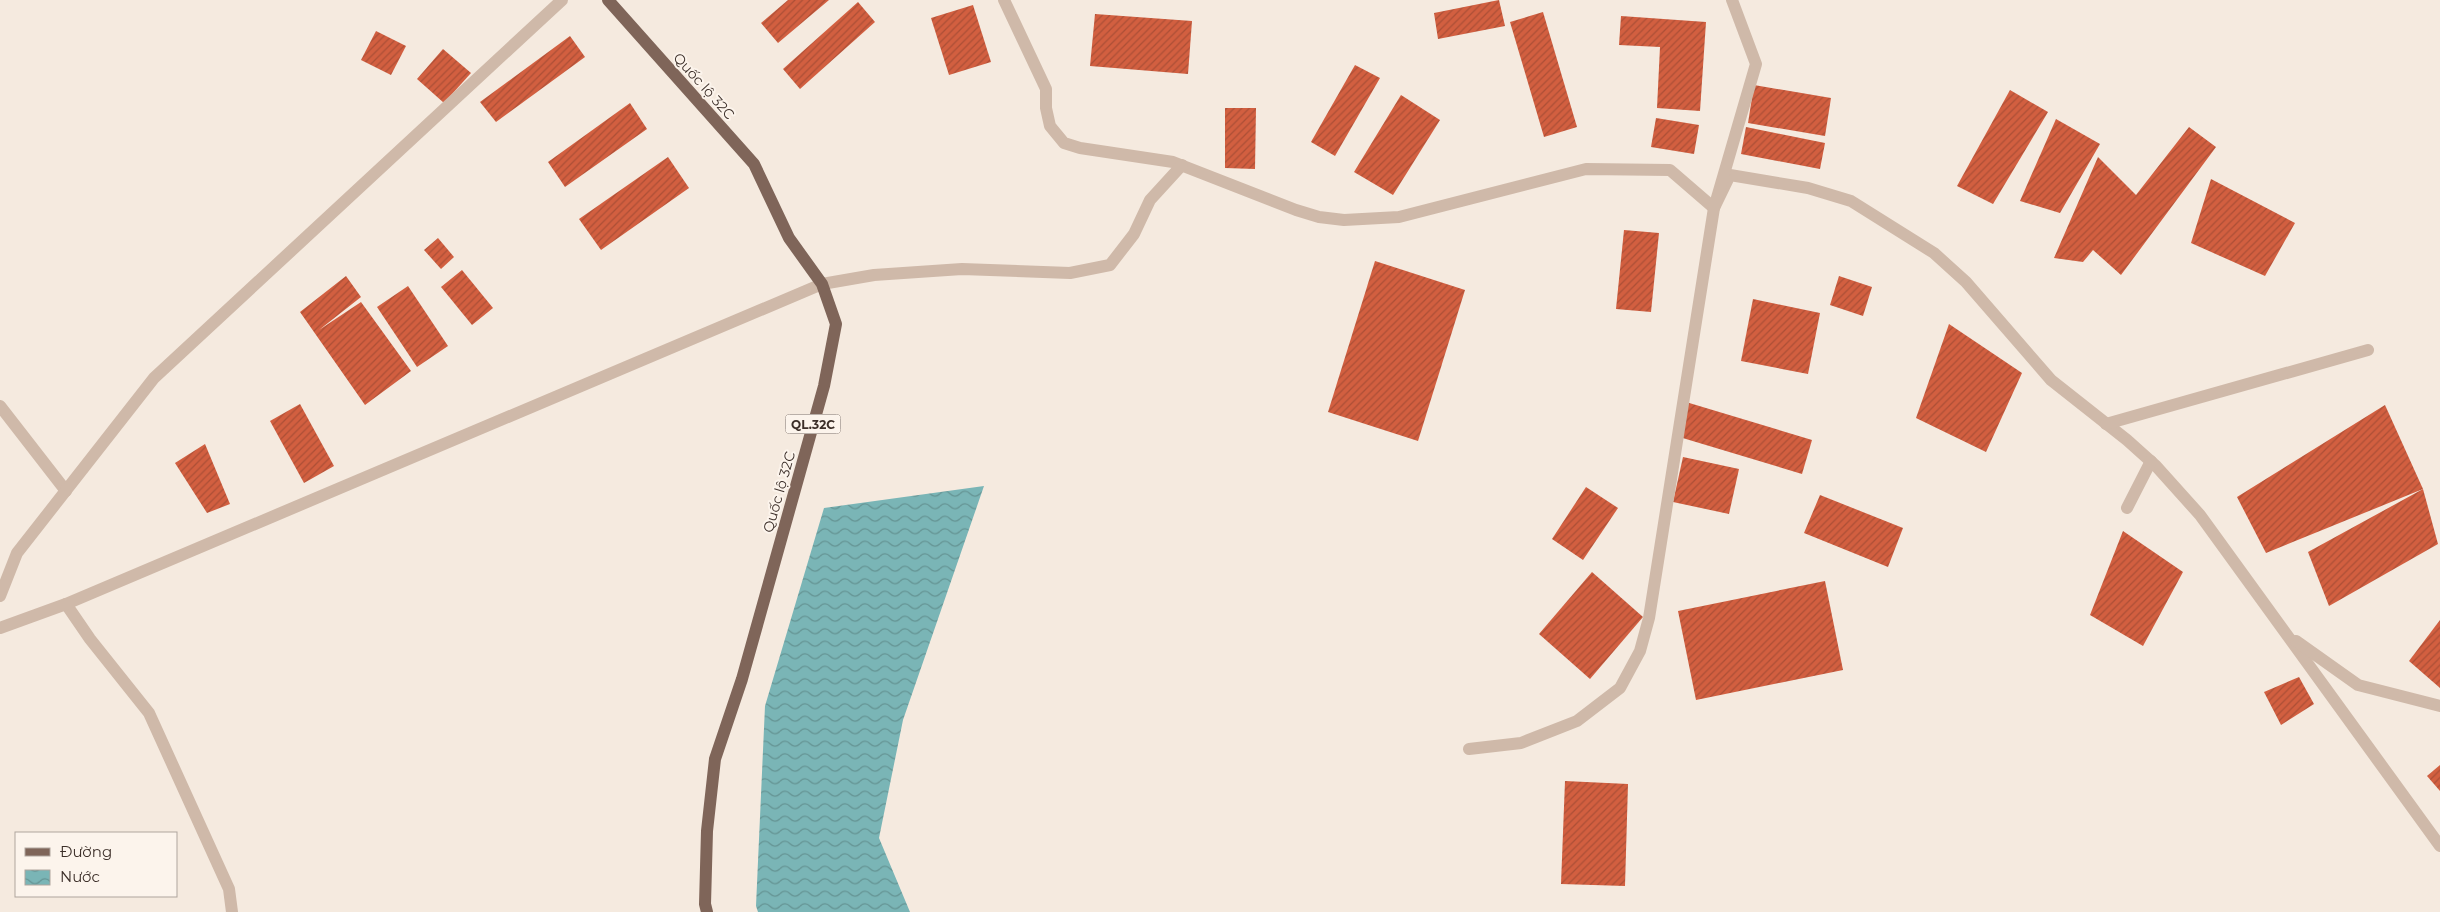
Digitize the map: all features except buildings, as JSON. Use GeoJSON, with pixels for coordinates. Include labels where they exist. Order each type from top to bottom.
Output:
{"type":"FeatureCollection","features":[{"type":"Feature","properties":{"kind":"main road","name":"Quốc lộ 32C"},"geometry":{"type":"LineString","coordinates":[[608,0],[754,164],[789,238],[822,284],[836,324],[824,386],[814,423],[742,678],[715,759],[707,831],[704,904],[707,912]]}},
{"type":"Feature","properties":{"kind":"street"},"geometry":{"type":"LineString","coordinates":[[0,596],[17,554],[154,378],[562,0]]}},
{"type":"Feature","properties":{"kind":"street"},"geometry":{"type":"LineString","coordinates":[[1004,0],[1046,89],[1046,108],[1050,126],[1064,143],[1080,148],[1182,165],[1296,210],[1319,217],[1344,220],[1399,217],[1586,169],[1670,170],[1714,208]]}},
{"type":"Feature","properties":{"kind":"street"},"geometry":{"type":"LineString","coordinates":[[1469,749],[1521,744],[1577,721],[1620,688],[1640,651],[1649,618],[1714,208],[1756,64],[1732,0]]}},
{"type":"Feature","properties":{"kind":"street"},"geometry":{"type":"LineString","coordinates":[[0,628],[66,604],[822,284],[874,275],[953,269],[1070,273],[1110,265],[1134,234],[1150,200],[1182,165]]}},
{"type":"Feature","properties":{"kind":"street"},"geometry":{"type":"LineString","coordinates":[[1714,208],[1730,174],[1808,188],[1851,201],[1934,252],[1966,282],[2051,380],[2151,462],[2200,515],[2440,846]]}},
{"type":"Feature","properties":{"kind":"street"},"geometry":{"type":"LineString","coordinates":[[2106,424],[2368,350]]}},
{"type":"Feature","properties":{"kind":"street"},"geometry":{"type":"LineString","coordinates":[[0,406],[66,491]]}},
{"type":"Feature","properties":{"kind":"street"},"geometry":{"type":"LineString","coordinates":[[2127,508],[2151,462]]}},
{"type":"Feature","properties":{"kind":"street"},"geometry":{"type":"LineString","coordinates":[[66,604],[90,639],[149,713],[229,889],[232,912]]}},
{"type":"Feature","properties":{"kind":"street"},"geometry":{"type":"LineString","coordinates":[[2286,633],[2358,685],[2440,706]]}},
{"type":"Feature","properties":{"kind":"water"},"geometry":{"type":"Polygon","coordinates":[[[984,486],[903,720],[879,838],[910,912],[758,912],[756,906],[765,706],[824,508],[984,486]]]}}]}
